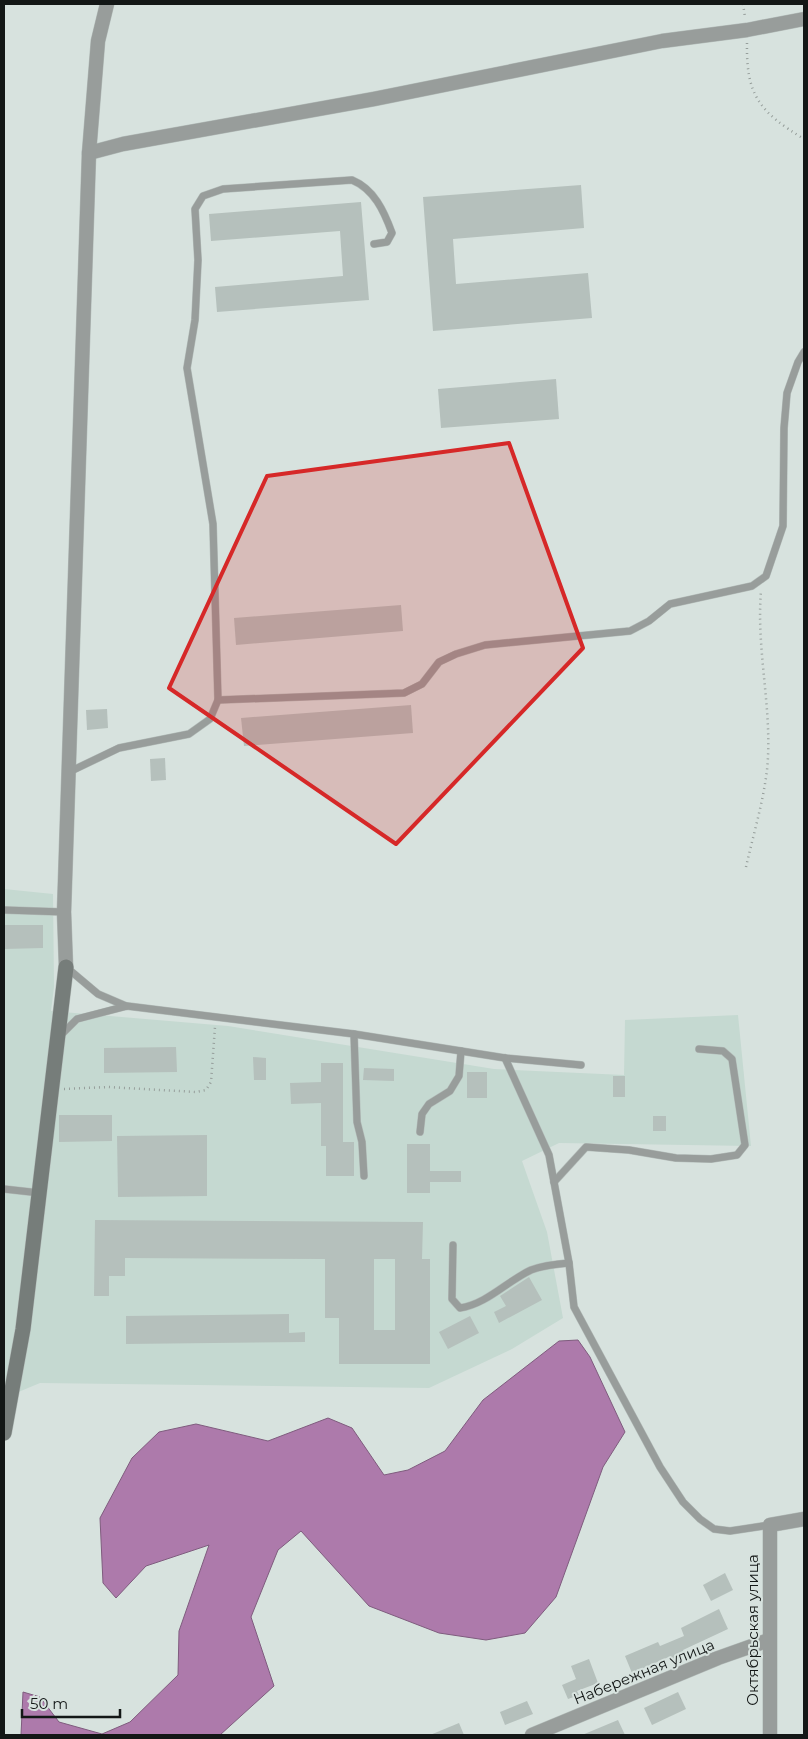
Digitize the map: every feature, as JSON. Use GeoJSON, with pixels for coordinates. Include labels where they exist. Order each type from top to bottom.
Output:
{"type":"FeatureCollection","features":[{"type":"Feature","properties":{"kind":"street"},"geometry":{"type":"LineString","coordinates":[[4,1433],[23,1329],[66,967],[64,912],[88,153],[98,41],[107,4]]}},
{"type":"Feature","properties":{"kind":"street"},"geometry":{"type":"LineString","coordinates":[[88,153],[123,144],[374,99],[621,48],[747,30],[804,19]]}},
{"type":"Feature","properties":{"kind":"street"},"geometry":{"type":"LineString","coordinates":[[770,1526],[804,1519]]}},
{"type":"Feature","properties":{"kind":"street","name":"Октябрьская улица"},"geometry":{"type":"LineString","coordinates":[[770,1526],[768,1640],[770,1735]]}},
{"type":"Feature","properties":{"kind":"street","name":"Набережная улица"},"geometry":{"type":"LineString","coordinates":[[532,1735],[718,1658],[768,1640]]}},
{"type":"Feature","properties":{"kind":"lane"},"geometry":{"type":"LineString","coordinates":[[69,772],[119,748],[189,734],[210,719],[218,700],[213,524],[188,368],[196,320],[198,260],[195,209],[203,196],[223,189],[352,180],[365,185],[385,214],[390,226],[392,233],[387,242],[374,244]]}},
{"type":"Feature","properties":{"kind":"lane"},"geometry":{"type":"LineString","coordinates":[[218,700],[404,694],[422,684],[439,662],[456,654],[485,645],[630,631],[649,621],[670,604],[752,586],[766,576],[783,526],[784,428],[787,393],[798,362],[804,352]]}},
{"type":"Feature","properties":{"kind":"lane"},"geometry":{"type":"LineString","coordinates":[[4,910],[64,912]]}},
{"type":"Feature","properties":{"kind":"lane"},"geometry":{"type":"LineString","coordinates":[[66,967],[98,994],[127,1006],[354,1034],[504,1058],[581,1065]]}},
{"type":"Feature","properties":{"kind":"lane"},"geometry":{"type":"LineString","coordinates":[[58,1037],[77,1019],[127,1006]]}},
{"type":"Feature","properties":{"kind":"lane"},"geometry":{"type":"LineString","coordinates":[[354,1034],[357,1122],[362,1142],[364,1176]]}},
{"type":"Feature","properties":{"kind":"lane"},"geometry":{"type":"LineString","coordinates":[[554,1182],[586,1148],[629,1150],[676,1158],[711,1159],[737,1155],[745,1145],[732,1058],[723,1051],[699,1049]]}},
{"type":"Feature","properties":{"kind":"lane"},"geometry":{"type":"LineString","coordinates":[[420,1132],[422,1114],[429,1104],[450,1091],[458,1076],[461,1051]]}},
{"type":"Feature","properties":{"kind":"lane"},"geometry":{"type":"LineString","coordinates":[[504,1058],[546,1147],[569,1263],[574,1307],[660,1467],[683,1502],[700,1519],[714,1528],[730,1531],[770,1526]]}},
{"type":"Feature","properties":{"kind":"lane"},"geometry":{"type":"LineString","coordinates":[[4,1189],[40,1193]]}},
{"type":"Feature","properties":{"kind":"lane"},"geometry":{"type":"LineString","coordinates":[[453,1246],[452,1299],[460,1308],[472,1306],[530,1271],[544,1266],[569,1263]]}},
{"type":"Feature","properties":{"kind":"path"},"geometry":{"type":"LineString","coordinates":[[743,4],[747,30],[747,60],[752,89],[762,106],[777,122],[804,139]]}},
{"type":"Feature","properties":{"kind":"path"},"geometry":{"type":"LineString","coordinates":[[746,867],[767,770],[766,712],[759,614],[762,588],[766,576]]}},
{"type":"Feature","properties":{"kind":"path"},"geometry":{"type":"LineString","coordinates":[[50,1096],[59,1090],[71,1087],[196,1092],[206,1090],[211,1082],[216,1016]]}},
{"type":"Feature","properties":{"kind":"highlighted area"},"geometry":{"type":"Polygon","coordinates":[[[509,443],[583,648],[396,844],[169,688],[267,476],[509,443]]]}},
{"type":"Feature","properties":{"kind":"shaded area"},"geometry":{"type":"Polygon","coordinates":[[[4,889],[53,894],[54,987],[51,1011],[228,1026],[494,1069],[624,1075],[625,1020],[738,1015],[751,1146],[559,1143],[522,1161],[547,1232],[563,1318],[512,1349],[429,1388],[40,1383],[4,1398],[4,889]]]}},
{"type":"Feature","properties":{"kind":"shaded area"},"geometry":{"type":"Polygon","coordinates":[[[578,1340],[590,1357],[625,1432],[603,1467],[556,1597],[525,1633],[486,1640],[439,1633],[369,1606],[301,1531],[278,1550],[251,1617],[274,1686],[220,1735],[21,1735],[23,1692],[40,1697],[59,1722],[102,1734],[130,1722],[178,1675],[179,1631],[209,1545],[146,1566],[116,1598],[103,1583],[100,1518],[132,1458],[159,1432],[196,1424],[268,1441],[328,1418],[352,1428],[384,1475],[408,1470],[445,1451],[483,1400],[559,1341],[578,1340]]]}},
{"type":"Feature","properties":{"kind":"building"},"geometry":{"type":"Polygon","coordinates":[[[581,185],[584,228],[453,239],[456,284],[588,273],[592,318],[433,331],[423,197],[581,185]]]}},
{"type":"Feature","properties":{"kind":"building"},"geometry":{"type":"Polygon","coordinates":[[[361,202],[369,300],[217,312],[215,287],[343,276],[340,231],[211,241],[209,214],[361,202]]]}},
{"type":"Feature","properties":{"kind":"building"},"geometry":{"type":"Polygon","coordinates":[[[556,379],[559,419],[441,428],[438,389],[556,379]]]}},
{"type":"Feature","properties":{"kind":"building"},"geometry":{"type":"Polygon","coordinates":[[[401,605],[403,631],[236,645],[234,618],[401,605]]]}},
{"type":"Feature","properties":{"kind":"building"},"geometry":{"type":"Polygon","coordinates":[[[411,705],[413,733],[244,746],[241,718],[411,705]]]}},
{"type":"Feature","properties":{"kind":"building"},"geometry":{"type":"Polygon","coordinates":[[[107,709],[108,728],[87,730],[86,710],[107,709]]]}},
{"type":"Feature","properties":{"kind":"building"},"geometry":{"type":"Polygon","coordinates":[[[165,758],[166,780],[151,781],[150,759],[165,758]]]}},
{"type":"Feature","properties":{"kind":"building"},"geometry":{"type":"Polygon","coordinates":[[[4,925],[43,925],[43,948],[4,949],[4,925]]]}},
{"type":"Feature","properties":{"kind":"building"},"geometry":{"type":"Polygon","coordinates":[[[176,1047],[177,1072],[104,1073],[104,1048],[176,1047]]]}},
{"type":"Feature","properties":{"kind":"building"},"geometry":{"type":"Polygon","coordinates":[[[253,1057],[266,1058],[266,1080],[254,1080],[253,1057]]]}},
{"type":"Feature","properties":{"kind":"building"},"geometry":{"type":"Polygon","coordinates":[[[321,1063],[343,1063],[343,1142],[354,1142],[354,1176],[326,1176],[326,1146],[321,1146],[321,1103],[291,1104],[290,1083],[321,1082],[321,1063]]]}},
{"type":"Feature","properties":{"kind":"building"},"geometry":{"type":"Polygon","coordinates":[[[364,1068],[394,1069],[394,1081],[363,1080],[364,1068]]]}},
{"type":"Feature","properties":{"kind":"building"},"geometry":{"type":"Polygon","coordinates":[[[467,1072],[487,1072],[487,1098],[467,1098],[467,1072]]]}},
{"type":"Feature","properties":{"kind":"building"},"geometry":{"type":"Polygon","coordinates":[[[613,1076],[625,1076],[625,1097],[613,1097],[613,1076]]]}},
{"type":"Feature","properties":{"kind":"building"},"geometry":{"type":"Polygon","coordinates":[[[59,1115],[112,1115],[112,1141],[59,1142],[59,1115]]]}},
{"type":"Feature","properties":{"kind":"building"},"geometry":{"type":"Polygon","coordinates":[[[653,1116],[666,1116],[666,1131],[653,1131],[653,1116]]]}},
{"type":"Feature","properties":{"kind":"building"},"geometry":{"type":"Polygon","coordinates":[[[207,1135],[207,1196],[118,1197],[117,1136],[207,1135]]]}},
{"type":"Feature","properties":{"kind":"building"},"geometry":{"type":"Polygon","coordinates":[[[407,1144],[430,1144],[430,1171],[461,1171],[461,1182],[430,1182],[430,1193],[407,1193],[407,1144]]]}},
{"type":"Feature","properties":{"kind":"building"},"geometry":{"type":"Polygon","coordinates":[[[95,1220],[423,1222],[422,1259],[430,1259],[430,1364],[339,1364],[339,1318],[325,1318],[325,1259],[125,1258],[125,1276],[109,1276],[109,1296],[94,1296],[95,1220]],[[374,1259],[374,1330],[395,1330],[395,1259],[374,1259]]]}},
{"type":"Feature","properties":{"kind":"building"},"geometry":{"type":"Polygon","coordinates":[[[529,1277],[542,1300],[499,1323],[494,1312],[506,1306],[500,1296],[529,1277]]]}},
{"type":"Feature","properties":{"kind":"building"},"geometry":{"type":"Polygon","coordinates":[[[289,1314],[289,1333],[305,1332],[305,1342],[126,1344],[126,1316],[289,1314]]]}},
{"type":"Feature","properties":{"kind":"building"},"geometry":{"type":"Polygon","coordinates":[[[470,1316],[479,1333],[448,1349],[439,1332],[470,1316]]]}},
{"type":"Feature","properties":{"kind":"building"},"geometry":{"type":"Polygon","coordinates":[[[725,1573],[733,1590],[711,1601],[703,1585],[725,1573]]]}},
{"type":"Feature","properties":{"kind":"building"},"geometry":{"type":"Polygon","coordinates":[[[719,1609],[728,1629],[683,1650],[685,1655],[672,1660],[671,1656],[632,1673],[625,1656],[658,1642],[660,1646],[684,1636],[681,1628],[719,1609]]]}},
{"type":"Feature","properties":{"kind":"building"},"geometry":{"type":"Polygon","coordinates":[[[589,1659],[598,1683],[577,1691],[579,1695],[568,1699],[562,1685],[576,1679],[571,1666],[589,1659]]]}},
{"type":"Feature","properties":{"kind":"building"},"geometry":{"type":"Polygon","coordinates":[[[678,1692],[686,1709],[652,1725],[644,1708],[678,1692]]]}},
{"type":"Feature","properties":{"kind":"building"},"geometry":{"type":"Polygon","coordinates":[[[527,1701],[533,1714],[505,1725],[500,1712],[527,1701]]]}},
{"type":"Feature","properties":{"kind":"building"},"geometry":{"type":"Polygon","coordinates":[[[618,1720],[625,1735],[582,1735],[618,1720]]]}},
{"type":"Feature","properties":{"kind":"building"},"geometry":{"type":"Polygon","coordinates":[[[459,1723],[464,1735],[430,1735],[459,1723]]]}}]}
